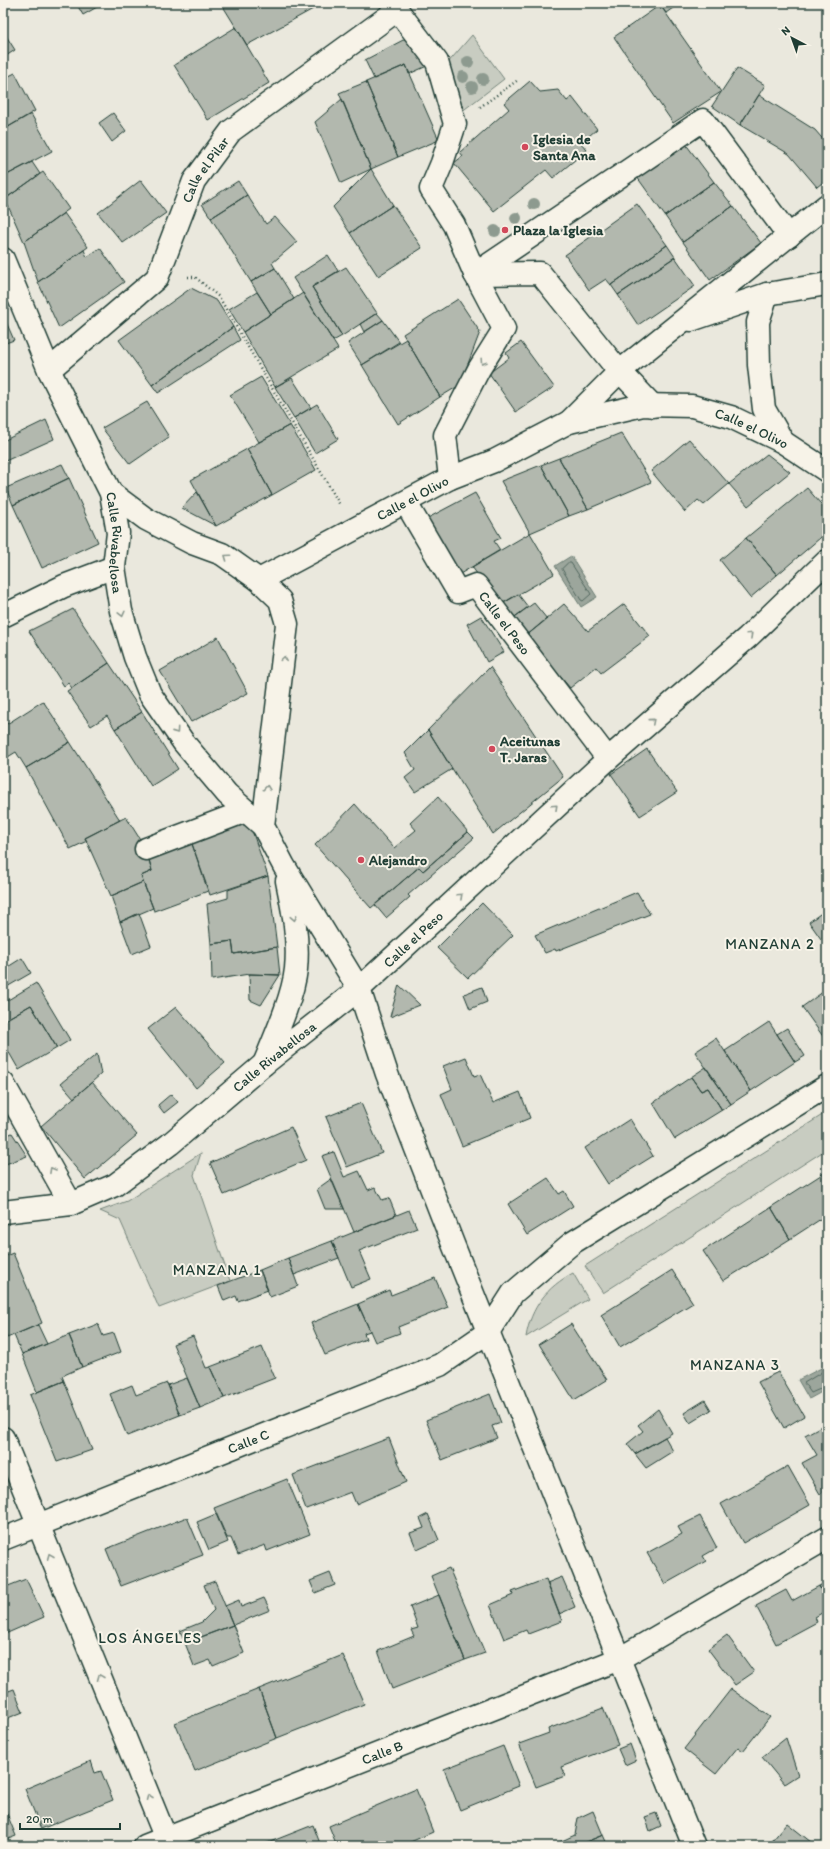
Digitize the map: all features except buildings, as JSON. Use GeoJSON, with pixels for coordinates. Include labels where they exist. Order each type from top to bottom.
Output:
{"type":"FeatureCollection","features":[{"type":"Feature","properties":{"kind":"street"},"geometry":{"type":"LineString","coordinates":[[394,7],[437,62],[455,124],[442,163],[431,189],[454,225],[474,274],[504,329],[479,369],[444,435],[450,478]]}},
{"type":"Feature","properties":{"kind":"street","name":"Calle el Pilar"},"geometry":{"type":"LineString","coordinates":[[50,370],[157,278],[194,181],[231,130],[394,7]]}},
{"type":"Feature","properties":{"kind":"street"},"geometry":{"type":"LineString","coordinates":[[474,274],[703,120],[789,236]]}},
{"type":"Feature","properties":{"kind":"street","name":"Calle el Olivo"},"geometry":{"type":"LineString","coordinates":[[569,422],[620,371],[827,205]]}},
{"type":"Feature","properties":{"kind":"street","name":"Calle Rivabellosa"},"geometry":{"type":"LineString","coordinates":[[3,259],[50,370],[111,493],[118,533],[114,567],[121,611],[135,657],[150,694],[184,743],[227,794],[263,826],[284,866],[359,988],[264,1064],[170,1144],[115,1185],[71,1204],[3,1212]]}},
{"type":"Feature","properties":{"kind":"street"},"geometry":{"type":"LineString","coordinates":[[474,274],[540,273],[620,371],[653,406]]}},
{"type":"Feature","properties":{"kind":"street","name":"Calle el Olivo"},"geometry":{"type":"LineString","coordinates":[[678,325],[767,294],[827,284]]}},
{"type":"Feature","properties":{"kind":"street","name":"Calle el Olivo"},"geometry":{"type":"LineString","coordinates":[[767,294],[758,322],[759,365],[764,409],[783,442]]}},
{"type":"Feature","properties":{"kind":"street","name":"Calle el Olivo"},"geometry":{"type":"LineString","coordinates":[[259,580],[406,503],[450,478],[494,461],[569,422],[643,406],[692,406],[732,417],[783,442]]}},
{"type":"Feature","properties":{"kind":"street"},"geometry":{"type":"LineString","coordinates":[[783,442],[827,471]]}},
{"type":"Feature","properties":{"kind":"street"},"geometry":{"type":"LineString","coordinates":[[111,493],[146,519],[192,543],[222,554],[259,580],[280,600],[288,624],[263,826]]}},
{"type":"Feature","properties":{"kind":"street","name":"Calle el Peso"},"geometry":{"type":"LineString","coordinates":[[406,503],[458,592],[476,585],[608,759]]}},
{"type":"Feature","properties":{"kind":"street","name":"Calle el Peso"},"geometry":{"type":"LineString","coordinates":[[359,988],[608,759],[748,637],[827,561]]}},
{"type":"Feature","properties":{"kind":"street"},"geometry":{"type":"LineString","coordinates":[[3,616],[64,586],[114,567]]}},
{"type":"Feature","properties":{"kind":"street"},"geometry":{"type":"LineString","coordinates":[[146,849],[246,811]]}},
{"type":"Feature","properties":{"kind":"street"},"geometry":{"type":"LineString","coordinates":[[264,1064],[286,1007],[296,969],[296,925],[284,866]]}},
{"type":"Feature","properties":{"kind":"street"},"geometry":{"type":"LineString","coordinates":[[359,988],[387,1074],[488,1332],[694,1846]]}},
{"type":"Feature","properties":{"kind":"street"},"geometry":{"type":"LineString","coordinates":[[3,1083],[71,1204]]}},
{"type":"Feature","properties":{"kind":"street"},"geometry":{"type":"LineString","coordinates":[[488,1332],[513,1292],[572,1243],[827,1086]]}},
{"type":"Feature","properties":{"kind":"street","name":"Calle C"},"geometry":{"type":"LineString","coordinates":[[3,1539],[440,1365],[488,1332]]}},
{"type":"Feature","properties":{"kind":"street"},"geometry":{"type":"LineString","coordinates":[[3,1438],[167,1842]]}},
{"type":"Feature","properties":{"kind":"street","name":"Calle B"},"geometry":{"type":"LineString","coordinates":[[145,1846],[167,1842],[619,1659],[827,1538]]}},
{"type":"Feature","properties":{"kind":"path"},"geometry":{"type":"LineString","coordinates":[[455,124],[518,80]]}},
{"type":"Feature","properties":{"kind":"path"},"geometry":{"type":"LineString","coordinates":[[157,278],[195,277],[219,297],[355,530]]}},
{"type":"Feature","properties":{"kind":"shaded area"},"geometry":{"type":"Polygon","coordinates":[[[472,35],[504,79],[461,112],[446,65],[472,35]]]}},
{"type":"Feature","properties":{"kind":"shaded area"},"geometry":{"type":"Polygon","coordinates":[[[827,1112],[827,1149],[603,1293],[585,1266],[827,1112]]]}},
{"type":"Feature","properties":{"kind":"shaded area"},"geometry":{"type":"Polygon","coordinates":[[[201,1153],[194,1175],[230,1281],[159,1308],[120,1220],[100,1211],[127,1201],[201,1153]]]}},
{"type":"Feature","properties":{"kind":"shaded area"},"geometry":{"type":"Polygon","coordinates":[[[573,1273],[588,1299],[526,1337],[528,1326],[536,1307],[548,1291],[573,1273]]]}},
{"type":"Feature","properties":{"kind":"water"},"geometry":{"type":"Polygon","coordinates":[[[571,556],[597,597],[581,607],[555,566],[571,556]]]}},
{"type":"Feature","properties":{"kind":"water"},"geometry":{"type":"Polygon","coordinates":[[[827,1365],[827,1389],[809,1399],[798,1380],[827,1365]]]}},
{"type":"Feature","properties":{"kind":"place","name":"Iglesia de Santa Ana"},"geometry":{"type":"Point","coordinates":[525,147]}},
{"type":"Feature","properties":{"kind":"place","name":"Plaza la Iglesia"},"geometry":{"type":"Point","coordinates":[505,230]}},
{"type":"Feature","properties":{"kind":"place","name":"Aceitunas T. Jaras"},"geometry":{"type":"Point","coordinates":[492,749]}},
{"type":"Feature","properties":{"kind":"place","name":"Alejandro"},"geometry":{"type":"Point","coordinates":[361,860]}},
{"type":"Feature","properties":{"kind":"district","name":"MANZANA 2"},"geometry":{"type":"Point","coordinates":[770,944]}},
{"type":"Feature","properties":{"kind":"district","name":"MANZANA 1"},"geometry":{"type":"Point","coordinates":[217,1270]}},
{"type":"Feature","properties":{"kind":"district","name":"MANZANA 3"},"geometry":{"type":"Point","coordinates":[735,1365]}},
{"type":"Feature","properties":{"kind":"district","name":"LOS ÁNGELES"},"geometry":{"type":"Point","coordinates":[150,1638]}}]}
